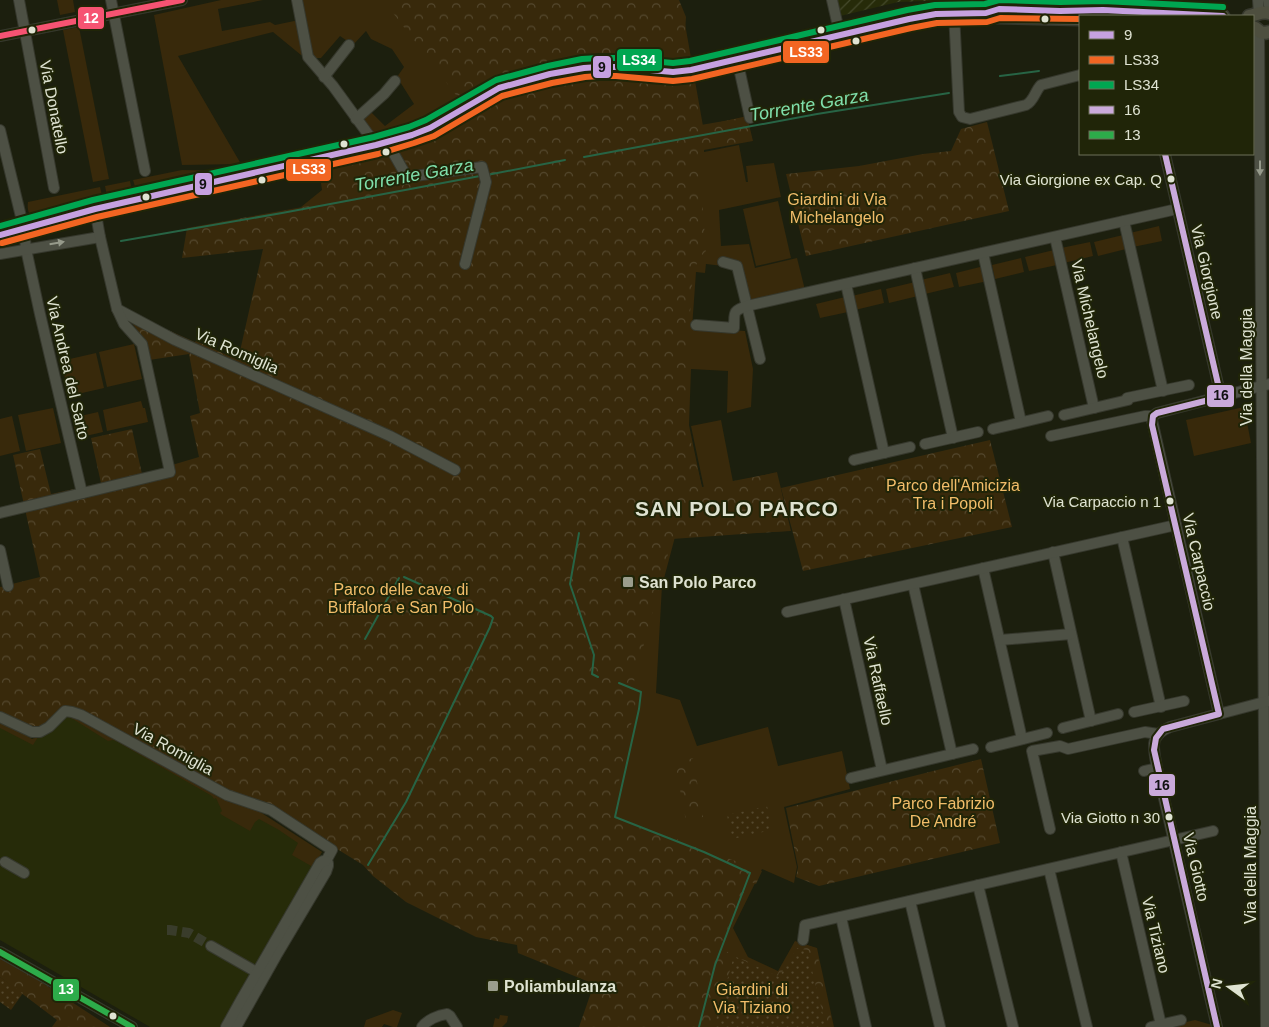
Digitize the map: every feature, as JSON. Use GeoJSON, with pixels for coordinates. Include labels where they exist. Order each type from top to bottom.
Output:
{"type":"FeatureCollection","features":[{"type":"Feature","properties":{"kind":"main road"},"geometry":{"type":"LineString","coordinates":[[0,235],[95,209],[412,136],[430,128],[499,88],[550,74],[599,67],[673,72],[692,70],[936,14],[986,13],[999,9],[1060,11],[1103,9],[1207,15]]}},
{"type":"Feature","properties":{"kind":"main road"},"geometry":{"type":"LineString","coordinates":[[986,13],[998,17],[1079,19]]}},
{"type":"Feature","properties":{"kind":"street","name":"Via Donatello"},"geometry":{"type":"LineString","coordinates":[[19,0],[54,188]]}},
{"type":"Feature","properties":{"kind":"street"},"geometry":{"type":"LineString","coordinates":[[111,0],[145,170]]}},
{"type":"Feature","properties":{"kind":"street"},"geometry":{"type":"LineString","coordinates":[[0,36],[182,0]]}},
{"type":"Feature","properties":{"kind":"street"},"geometry":{"type":"LineString","coordinates":[[298,0],[308,57],[333,86],[356,119],[381,144],[406,177],[482,167],[486,182],[464,264]]}},
{"type":"Feature","properties":{"kind":"street"},"geometry":{"type":"LineString","coordinates":[[832,0],[840,35]]}},
{"type":"Feature","properties":{"kind":"street","name":"Via della Maggia"},"geometry":{"type":"LineString","coordinates":[[1258,0],[1265,385],[1266,1027]]}},
{"type":"Feature","properties":{"kind":"street"},"geometry":{"type":"LineString","coordinates":[[1268,0],[1269,5]]}},
{"type":"Feature","properties":{"kind":"street"},"geometry":{"type":"LineString","coordinates":[[954,13],[959,112],[962,117],[970,119],[1026,105],[1030,103],[1041,85],[1079,76]]}},
{"type":"Feature","properties":{"kind":"street"},"geometry":{"type":"LineString","coordinates":[[324,77],[349,45]]}},
{"type":"Feature","properties":{"kind":"street"},"geometry":{"type":"LineString","coordinates":[[737,59],[750,118]]}},
{"type":"Feature","properties":{"kind":"street"},"geometry":{"type":"LineString","coordinates":[[356,119],[384,94],[395,81]]}},
{"type":"Feature","properties":{"kind":"street","name":"Via Andrea del Sarto"},"geometry":{"type":"LineString","coordinates":[[0,130],[24,229],[26,249],[40,314],[82,493]]}},
{"type":"Feature","properties":{"kind":"street","name":"Via Giorgione"},"geometry":{"type":"LineString","coordinates":[[1164,155],[1221,397]]}},
{"type":"Feature","properties":{"kind":"street"},"geometry":{"type":"LineString","coordinates":[[0,513],[170,472],[142,344],[124,324],[117,309],[95,209]]}},
{"type":"Feature","properties":{"kind":"street"},"geometry":{"type":"LineString","coordinates":[[696,325],[734,328],[735,312],[747,306],[1177,209]]}},
{"type":"Feature","properties":{"kind":"street"},"geometry":{"type":"LineString","coordinates":[[1124,221],[1163,391]]}},
{"type":"Feature","properties":{"kind":"street"},"geometry":{"type":"LineString","coordinates":[[0,254],[100,236]]}},
{"type":"Feature","properties":{"kind":"street","name":"Via Michelangelo"},"geometry":{"type":"LineString","coordinates":[[1055,237],[1094,408]]}},
{"type":"Feature","properties":{"kind":"street"},"geometry":{"type":"LineString","coordinates":[[984,253],[1021,422]]}},
{"type":"Feature","properties":{"kind":"street"},"geometry":{"type":"LineString","coordinates":[[723,262],[737,266],[760,359]]}},
{"type":"Feature","properties":{"kind":"street"},"geometry":{"type":"LineString","coordinates":[[915,268],[952,438]]}},
{"type":"Feature","properties":{"kind":"street"},"geometry":{"type":"LineString","coordinates":[[846,284],[884,453]]}},
{"type":"Feature","properties":{"kind":"street","name":"Via Romiglia"},"geometry":{"type":"LineString","coordinates":[[117,309],[175,340],[390,436],[455,470]]}},
{"type":"Feature","properties":{"kind":"street"},"geometry":{"type":"LineString","coordinates":[[1064,415],[1189,384]]}},
{"type":"Feature","properties":{"kind":"street"},"geometry":{"type":"LineString","coordinates":[[1052,436],[1145,416],[1153,416],[1157,413],[1265,385]]}},
{"type":"Feature","properties":{"kind":"street"},"geometry":{"type":"LineString","coordinates":[[994,429],[1048,416]]}},
{"type":"Feature","properties":{"kind":"street","name":"Via Carpaccio"},"geometry":{"type":"LineString","coordinates":[[1153,416],[1152,425],[1218,714]]}},
{"type":"Feature","properties":{"kind":"street"},"geometry":{"type":"LineString","coordinates":[[925,444],[978,432]]}},
{"type":"Feature","properties":{"kind":"street"},"geometry":{"type":"LineString","coordinates":[[854,460],[910,448]]}},
{"type":"Feature","properties":{"kind":"street"},"geometry":{"type":"LineString","coordinates":[[787,612],[1176,525]]}},
{"type":"Feature","properties":{"kind":"street"},"geometry":{"type":"LineString","coordinates":[[1122,536],[1161,707]]}},
{"type":"Feature","properties":{"kind":"street"},"geometry":{"type":"LineString","coordinates":[[0,550],[8,586]]}},
{"type":"Feature","properties":{"kind":"street"},"geometry":{"type":"LineString","coordinates":[[1053,552],[1091,721]]}},
{"type":"Feature","properties":{"kind":"street"},"geometry":{"type":"LineString","coordinates":[[983,568],[1022,739]]}},
{"type":"Feature","properties":{"kind":"street"},"geometry":{"type":"LineString","coordinates":[[913,584],[952,754]]}},
{"type":"Feature","properties":{"kind":"street","name":"Via Raffaello"},"geometry":{"type":"LineString","coordinates":[[844,599],[882,770]]}},
{"type":"Feature","properties":{"kind":"street"},"geometry":{"type":"LineString","coordinates":[[1000,640],[1071,634]]}},
{"type":"Feature","properties":{"kind":"street"},"geometry":{"type":"LineString","coordinates":[[1134,712],[1184,701]]}},
{"type":"Feature","properties":{"kind":"street"},"geometry":{"type":"LineString","coordinates":[[1050,829],[1032,751],[1060,746],[1068,748],[1145,732],[1158,734],[1170,727],[1266,702]]}},
{"type":"Feature","properties":{"kind":"street","name":"Via Romiglia"},"geometry":{"type":"LineString","coordinates":[[0,716],[32,732],[40,732],[50,727],[65,711],[90,720],[227,795],[271,810],[332,850],[326,862]]}},
{"type":"Feature","properties":{"kind":"street"},"geometry":{"type":"LineString","coordinates":[[1064,728],[1118,714]]}},
{"type":"Feature","properties":{"kind":"street"},"geometry":{"type":"LineString","coordinates":[[991,747],[1047,733]]}},
{"type":"Feature","properties":{"kind":"street","name":"Via Giotto"},"geometry":{"type":"LineString","coordinates":[[1158,734],[1154,740],[1154,750],[1217,1027]]}},
{"type":"Feature","properties":{"kind":"street"},"geometry":{"type":"LineString","coordinates":[[851,778],[973,749]]}},
{"type":"Feature","properties":{"kind":"street"},"geometry":{"type":"LineString","coordinates":[[1144,770],[1158,768]]}},
{"type":"Feature","properties":{"kind":"street"},"geometry":{"type":"LineString","coordinates":[[803,940],[805,925],[1213,831]]}},
{"type":"Feature","properties":{"kind":"street","name":"Via Tiziano"},"geometry":{"type":"LineString","coordinates":[[1121,852],[1156,1026],[1181,1020]]}},
{"type":"Feature","properties":{"kind":"street"},"geometry":{"type":"LineString","coordinates":[[226,1027],[241,1000],[278,945],[312,895],[326,872],[328,863],[323,861],[320,863],[278,945],[246,1011],[236,1027]]}},
{"type":"Feature","properties":{"kind":"street"},"geometry":{"type":"LineString","coordinates":[[5,862],[24,873]]}},
{"type":"Feature","properties":{"kind":"street"},"geometry":{"type":"LineString","coordinates":[[1049,869],[1087,1027]]}},
{"type":"Feature","properties":{"kind":"street"},"geometry":{"type":"LineString","coordinates":[[312,895],[312,887],[317,877],[315,872]]}},
{"type":"Feature","properties":{"kind":"street"},"geometry":{"type":"LineString","coordinates":[[978,885],[1013,1027]]}},
{"type":"Feature","properties":{"kind":"street"},"geometry":{"type":"LineString","coordinates":[[910,901],[940,1027]]}},
{"type":"Feature","properties":{"kind":"street"},"geometry":{"type":"LineString","coordinates":[[840,917],[866,1027]]}},
{"type":"Feature","properties":{"kind":"street"},"geometry":{"type":"LineString","coordinates":[[211,946],[253,970]]}},
{"type":"Feature","properties":{"kind":"street"},"geometry":{"type":"LineString","coordinates":[[0,952],[132,1027]]}},
{"type":"Feature","properties":{"kind":"street"},"geometry":{"type":"LineString","coordinates":[[241,1000],[244,1002],[246,1011]]}},
{"type":"Feature","properties":{"kind":"street"},"geometry":{"type":"LineString","coordinates":[[422,1027],[423,1024],[444,1014],[450,1016],[456,1026]]}},
{"type":"Feature","properties":{"kind":"shaded area"},"geometry":{"type":"Polygon","coordinates":[[[836,0],[956,0],[898,2],[840,16],[836,0]]]}},
{"type":"Feature","properties":{"kind":"shaded area"},"geometry":{"type":"Polygon","coordinates":[[[68,714],[322,852],[222,1027],[150,1027],[0,940],[0,720],[32,739],[44,735],[68,714]]]}},
{"type":"Feature","properties":{"kind":"green space"},"geometry":{"type":"Polygon","coordinates":[[[57,0],[73,0],[75,12],[60,15],[57,0]]]}},
{"type":"Feature","properties":{"kind":"green space"},"geometry":{"type":"Polygon","coordinates":[[[221,0],[263,0],[218,9],[222,31],[270,22],[275,25],[299,20],[305,54],[301,55],[273,32],[178,56],[241,164],[182,165],[154,15],[221,0]]]}},
{"type":"Feature","properties":{"kind":"green space"},"geometry":{"type":"Polygon","coordinates":[[[301,0],[677,0],[684,18],[703,126],[747,116],[753,141],[704,150],[704,152],[739,145],[746,182],[748,182],[746,166],[774,163],[781,197],[719,210],[721,246],[749,244],[755,268],[797,258],[805,290],[748,301],[740,268],[706,264],[705,273],[696,272],[692,328],[745,331],[753,369],[751,407],[727,413],[728,371],[691,369],[689,425],[702,488],[704,488],[691,426],[721,420],[733,482],[777,472],[791,531],[675,537],[662,586],[656,693],[680,700],[697,746],[768,727],[778,766],[842,751],[850,789],[784,807],[797,867],[794,883],[762,869],[733,928],[748,957],[778,971],[795,941],[817,948],[834,1027],[693,1027],[610,820],[329,231],[301,207],[322,190],[318,164],[379,149],[361,119],[371,112],[385,126],[414,104],[397,77],[404,67],[392,49],[371,39],[366,31],[353,45],[340,36],[321,58],[312,58],[301,0]]]}},
{"type":"Feature","properties":{"kind":"green space","name":"Parco delle cave di Buffalora e San Polo"},"geometry":{"type":"Polygon","coordinates":[[[383,0],[679,0],[686,17],[685,32],[701,125],[747,117],[752,140],[698,149],[706,251],[699,258],[693,273],[686,367],[687,426],[702,487],[775,473],[787,531],[672,539],[632,689],[637,697],[611,819],[655,831],[762,871],[756,884],[749,881],[719,948],[777,975],[795,942],[816,948],[833,1027],[579,1027],[594,984],[518,953],[517,945],[476,937],[406,902],[373,876],[363,865],[329,844],[82,713],[54,717],[40,728],[33,728],[0,713],[0,587],[40,577],[13,455],[40,449],[51,494],[101,483],[91,438],[132,429],[142,474],[169,468],[172,465],[199,457],[190,416],[200,413],[189,354],[149,360],[144,340],[125,313],[160,332],[168,330],[238,360],[263,249],[182,258],[187,228],[325,203],[319,164],[428,137],[469,112],[383,0]]]}},
{"type":"Feature","properties":{"kind":"green space"},"geometry":{"type":"Polygon","coordinates":[[[79,27],[109,179],[93,182],[63,30],[79,27]]]}},
{"type":"Feature","properties":{"kind":"green space","name":"Giardini di Via Michelangelo"},"geometry":{"type":"Polygon","coordinates":[[[987,122],[1009,211],[806,256],[786,174],[859,166],[923,154],[951,151],[961,129],[987,122]]]}},
{"type":"Feature","properties":{"kind":"green space"},"geometry":{"type":"Polygon","coordinates":[[[182,170],[226,171],[227,175],[137,193],[133,180],[182,170]]]}},
{"type":"Feature","properties":{"kind":"green space"},"geometry":{"type":"Polygon","coordinates":[[[130,181],[133,196],[108,201],[105,186],[130,181]]]}},
{"type":"Feature","properties":{"kind":"green space"},"geometry":{"type":"Polygon","coordinates":[[[100,187],[104,203],[34,219],[28,211],[28,202],[100,187]]]}},
{"type":"Feature","properties":{"kind":"green space"},"geometry":{"type":"Polygon","coordinates":[[[778,201],[791,258],[756,266],[743,209],[778,201]]]}},
{"type":"Feature","properties":{"kind":"green space"},"geometry":{"type":"Polygon","coordinates":[[[1159,226],[1162,241],[1133,247],[1130,233],[1159,226]]]}},
{"type":"Feature","properties":{"kind":"green space"},"geometry":{"type":"Polygon","coordinates":[[[1123,235],[1126,249],[1098,256],[1094,242],[1123,235]]]}},
{"type":"Feature","properties":{"kind":"green space"},"geometry":{"type":"Polygon","coordinates":[[[1090,242],[1093,256],[1064,263],[1061,248],[1090,242]]]}},
{"type":"Feature","properties":{"kind":"green space"},"geometry":{"type":"Polygon","coordinates":[[[1054,250],[1057,265],[1029,271],[1025,257],[1054,250]]]}},
{"type":"Feature","properties":{"kind":"green space"},"geometry":{"type":"Polygon","coordinates":[[[1021,258],[1024,272],[995,279],[992,265],[1021,258]]]}},
{"type":"Feature","properties":{"kind":"green space"},"geometry":{"type":"Polygon","coordinates":[[[984,266],[988,281],[959,287],[956,273],[984,266]]]}},
{"type":"Feature","properties":{"kind":"green space"},"geometry":{"type":"Polygon","coordinates":[[[950,273],[954,287],[925,294],[921,280],[950,273]]]}},
{"type":"Feature","properties":{"kind":"green space"},"geometry":{"type":"Polygon","coordinates":[[[915,282],[918,296],[889,303],[886,289],[915,282]]]}},
{"type":"Feature","properties":{"kind":"green space"},"geometry":{"type":"Polygon","coordinates":[[[881,289],[884,303],[855,310],[852,296],[881,289]]]}},
{"type":"Feature","properties":{"kind":"green space"},"geometry":{"type":"Polygon","coordinates":[[[845,297],[848,312],[820,318],[816,304],[845,297]]]}},
{"type":"Feature","properties":{"kind":"green space"},"geometry":{"type":"Polygon","coordinates":[[[134,344],[142,379],[107,387],[99,352],[134,344]]]}},
{"type":"Feature","properties":{"kind":"green space"},"geometry":{"type":"Polygon","coordinates":[[[96,353],[104,388],[69,396],[61,361],[96,353]]]}},
{"type":"Feature","properties":{"kind":"green space"},"geometry":{"type":"Polygon","coordinates":[[[141,401],[143,408],[145,408],[148,422],[107,431],[103,410],[141,401]]]}},
{"type":"Feature","properties":{"kind":"green space"},"geometry":{"type":"Polygon","coordinates":[[[1244,407],[1251,443],[1194,456],[1186,420],[1244,407]]]}},
{"type":"Feature","properties":{"kind":"green space"},"geometry":{"type":"Polygon","coordinates":[[[53,408],[61,443],[26,451],[18,415],[53,408]]]}},
{"type":"Feature","properties":{"kind":"green space"},"geometry":{"type":"Polygon","coordinates":[[[98,412],[103,432],[77,438],[74,426],[77,424],[76,417],[98,412]]]}},
{"type":"Feature","properties":{"kind":"green space"},"geometry":{"type":"Polygon","coordinates":[[[12,416],[20,451],[0,456],[0,419],[12,416]]]}},
{"type":"Feature","properties":{"kind":"green space","name":"Parco dell'Amicizia Tra i Popoli"},"geometry":{"type":"Polygon","coordinates":[[[990,440],[1012,527],[803,571],[781,488],[990,440]]]}},
{"type":"Feature","properties":{"kind":"green space"},"geometry":{"type":"Polygon","coordinates":[[[71,715],[257,810],[322,852],[313,867],[292,855],[298,843],[279,830],[259,819],[250,831],[222,815],[216,798],[214,799],[212,796],[116,741],[108,741],[66,716],[71,715]]]}},
{"type":"Feature","properties":{"kind":"green space"},"geometry":{"type":"Polygon","coordinates":[[[0,720],[32,739],[38,737],[33,745],[0,728],[0,720]]]}},
{"type":"Feature","properties":{"kind":"green space"},"geometry":{"type":"Polygon","coordinates":[[[693,758],[703,817],[686,821],[675,763],[693,758]]]}},
{"type":"Feature","properties":{"kind":"green space","name":"Parco Fabrizio De André"},"geometry":{"type":"Polygon","coordinates":[[[981,759],[1000,843],[819,886],[796,877],[798,867],[786,808],[981,759]]]}},
{"type":"Feature","properties":{"kind":"green space"},"geometry":{"type":"Polygon","coordinates":[[[767,806],[772,830],[732,839],[727,815],[767,806]]]}},
{"type":"Feature","properties":{"kind":"green space","name":"Giardini di Via Tiziano"},"geometry":{"type":"Polygon","coordinates":[[[797,948],[807,950],[826,1027],[714,1027],[734,956],[779,977],[797,948]]]}},
{"type":"Feature","properties":{"kind":"green space"},"geometry":{"type":"Polygon","coordinates":[[[0,955],[110,1027],[52,1027],[57,1020],[0,977],[0,955]]]}},
{"type":"Feature","properties":{"kind":"green space"},"geometry":{"type":"Polygon","coordinates":[[[0,977],[23,993],[11,1010],[0,1002],[0,977]]]}},
{"type":"Feature","properties":{"kind":"green space"},"geometry":{"type":"Polygon","coordinates":[[[393,1010],[402,1013],[397,1027],[384,1024],[382,1027],[364,1027],[366,1020],[393,1010]]]}},
{"type":"Feature","properties":{"kind":"green space"},"geometry":{"type":"Polygon","coordinates":[[[500,1015],[508,1016],[507,1022],[502,1027],[493,1027],[495,1018],[499,1019],[500,1015]]]}},
{"type":"Feature","properties":{"kind":"green space"},"geometry":{"type":"Polygon","coordinates":[[[1195,1020],[1212,1025],[1213,1027],[1165,1027],[1195,1020]]]}},
{"type":"Feature","properties":{"kind":"waterway","name":"Torrente Garza"},"geometry":{"type":"LineString","coordinates":[[1000,76],[1039,71]]}},
{"type":"Feature","properties":{"kind":"waterway","name":"Torrente Garza"},"geometry":{"type":"LineString","coordinates":[[584,157],[817,114],[949,93]]}},
{"type":"Feature","properties":{"kind":"waterway","name":"Torrente Garza"},"geometry":{"type":"LineString","coordinates":[[487,175],[565,160]]}},
{"type":"Feature","properties":{"kind":"waterway","name":"Torrente Garza"},"geometry":{"type":"LineString","coordinates":[[121,241],[480,176]]}},
{"type":"Feature","properties":{"kind":"waterway"},"geometry":{"type":"LineString","coordinates":[[579,533],[570,584],[594,655],[592,674],[598,677]]}},
{"type":"Feature","properties":{"kind":"waterway"},"geometry":{"type":"LineString","coordinates":[[368,865],[406,802],[493,618],[404,577]]}},
{"type":"Feature","properties":{"kind":"waterway"},"geometry":{"type":"LineString","coordinates":[[365,639],[399,578]]}},
{"type":"Feature","properties":{"kind":"waterway"},"geometry":{"type":"LineString","coordinates":[[619,683],[641,692],[639,709],[615,817],[704,852],[750,873],[715,965],[699,1027]]}},
{"type":"Feature","properties":{"kind":"tunnel"},"geometry":{"type":"LineString","coordinates":[[167,930],[189,933],[211,946]]}},
{"type":"Feature","properties":{"kind":"transit line","name":"12"},"geometry":{"type":"LineString","coordinates":[[0,36],[182,0]]}},
{"type":"Feature","properties":{"kind":"transit line","name":"LS34"},"geometry":{"type":"LineString","coordinates":[[0,226],[93,200],[374,137],[409,127],[426,120],[496,80],[582,59],[617,58],[673,63],[690,61],[935,5],[985,4],[999,0],[1103,1],[1223,7]]}},
{"type":"Feature","properties":{"kind":"transit line","name":"9"},"geometry":{"type":"LineString","coordinates":[[0,235],[95,209],[376,145],[412,135],[430,128],[499,88],[550,74],[599,67],[673,72],[691,70],[936,14],[986,13],[999,9],[1103,10],[1203,15]]}},
{"type":"Feature","properties":{"kind":"transit line","name":"LS33"},"geometry":{"type":"LineString","coordinates":[[2,243],[97,217],[378,154],[434,136],[502,96],[552,83],[599,76],[673,81],[692,79],[937,23],[987,22],[1000,18],[1079,19]]}},
{"type":"Feature","properties":{"kind":"transit line","name":"16"},"geometry":{"type":"LineString","coordinates":[[1165,155],[1221,397],[1157,413],[1153,416],[1152,425],[1219,714],[1163,729],[1156,738],[1154,750],[1217,1027]]}},
{"type":"Feature","properties":{"kind":"transit line","name":"13"},"geometry":{"type":"LineString","coordinates":[[0,952],[132,1027]]}},
{"type":"Feature","properties":{"kind":"place","name":"Via Giorgione ex Cap. Q"},"geometry":{"type":"Point","coordinates":[1171,179]}},
{"type":"Feature","properties":{"kind":"place","name":"Via Carpaccio n 1"},"geometry":{"type":"Point","coordinates":[1170,501]}},
{"type":"Feature","properties":{"kind":"place","name":"San Polo Parco"},"geometry":{"type":"Point","coordinates":[628,582]}},
{"type":"Feature","properties":{"kind":"place","name":"Via Giotto n 30"},"geometry":{"type":"Point","coordinates":[1169,817]}},
{"type":"Feature","properties":{"kind":"place","name":"Poliambulanza"},"geometry":{"type":"Point","coordinates":[493,986]}},
{"type":"Feature","properties":{"kind":"district","name":"SAN POLO PARCO"},"geometry":{"type":"Point","coordinates":[737,508]}}]}
